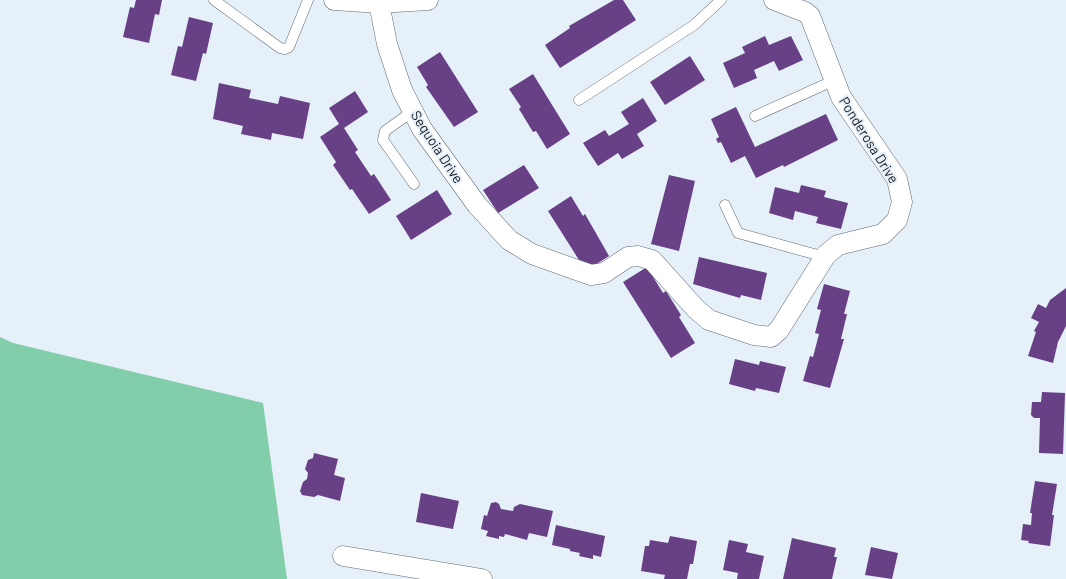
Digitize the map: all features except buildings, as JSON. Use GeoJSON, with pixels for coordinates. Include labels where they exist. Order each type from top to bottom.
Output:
{"type":"FeatureCollection","features":[{"type":"Feature","properties":{"kind":"street"},"geometry":{"type":"LineString","coordinates":[[334,0],[379,3],[421,0]]}},
{"type":"Feature","properties":{"kind":"street","name":"Ponderosa Drive"},"geometry":{"type":"LineString","coordinates":[[501,232],[508,240],[532,254],[591,275],[604,273],[628,257],[638,256],[652,260],[696,309],[709,320],[754,335],[771,337],[779,330],[825,257],[838,245],[883,234],[897,220],[902,202],[897,179],[841,97],[810,16],[805,12],[774,0]]}},
{"type":"Feature","properties":{"kind":"street","name":"Sequoia Drive"},"geometry":{"type":"LineString","coordinates":[[379,3],[387,44],[402,90],[422,129],[472,199],[501,232]]}},
{"type":"Feature","properties":{"kind":"street"},"geometry":{"type":"LineString","coordinates":[[343,556],[473,578]]}},
{"type":"Feature","properties":{"kind":"lane"},"geometry":{"type":"LineString","coordinates":[[214,0],[280,48],[285,49],[290,43],[308,0]]}},
{"type":"Feature","properties":{"kind":"lane"},"geometry":{"type":"LineString","coordinates":[[579,100],[694,25],[721,0]]}},
{"type":"Feature","properties":{"kind":"lane"},"geometry":{"type":"LineString","coordinates":[[755,116],[835,80]]}},
{"type":"Feature","properties":{"kind":"lane"},"geometry":{"type":"LineString","coordinates":[[413,111],[385,131],[383,140],[414,184]]}},
{"type":"Feature","properties":{"kind":"lane"},"geometry":{"type":"LineString","coordinates":[[725,205],[738,233],[825,257]]}},
{"type":"Feature","properties":{"kind":"green space"},"geometry":{"type":"Polygon","coordinates":[[[0,337],[13,343],[263,403],[287,579],[0,579],[0,337]]]}}]}
